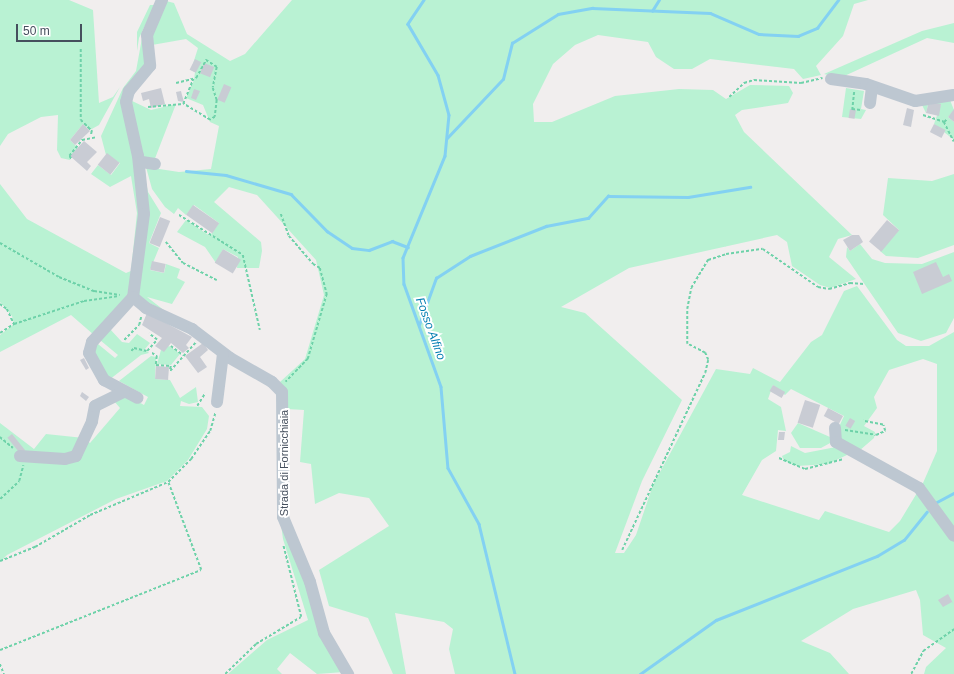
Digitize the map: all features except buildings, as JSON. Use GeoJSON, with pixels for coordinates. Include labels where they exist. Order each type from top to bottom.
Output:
{"type":"FeatureCollection","features":[{"type":"Feature","properties":{"kind":"street"},"geometry":{"type":"LineString","coordinates":[[138,398],[124,392],[104,380],[89,353],[92,342],[131,296],[144,214],[138,156],[126,102],[129,92],[150,66],[147,35],[162,0]]}},
{"type":"Feature","properties":{"kind":"street"},"geometry":{"type":"LineString","coordinates":[[831,79],[855,82],[915,101],[954,95]]}},
{"type":"Feature","properties":{"kind":"street"},"geometry":{"type":"LineString","coordinates":[[865,107],[872,87]]}},
{"type":"Feature","properties":{"kind":"street"},"geometry":{"type":"LineString","coordinates":[[142,162],[155,164]]}},
{"type":"Feature","properties":{"kind":"street"},"geometry":{"type":"LineString","coordinates":[[131,296],[146,308],[192,329],[223,354],[277,386]]}},
{"type":"Feature","properties":{"kind":"street"},"geometry":{"type":"LineString","coordinates":[[217,402],[223,354]]}},
{"type":"Feature","properties":{"kind":"street","name":"Strada di Fornicchiaia"},"geometry":{"type":"LineString","coordinates":[[277,386],[284,411],[283,517],[310,582],[324,633],[348,674]]}},
{"type":"Feature","properties":{"kind":"street"},"geometry":{"type":"LineString","coordinates":[[22,456],[65,459],[76,456],[92,421],[95,406],[124,392]]}},
{"type":"Feature","properties":{"kind":"street"},"geometry":{"type":"LineString","coordinates":[[835,428],[836,442],[919,488],[954,536]]}},
{"type":"Feature","properties":{"kind":"path"},"geometry":{"type":"LineString","coordinates":[[81,49],[84,106],[81,120],[92,131],[91,136]]}},
{"type":"Feature","properties":{"kind":"path"},"geometry":{"type":"LineString","coordinates":[[148,107],[183,104],[210,120],[215,117],[217,100],[213,88],[217,67],[203,61],[193,79],[183,104]]}},
{"type":"Feature","properties":{"kind":"path"},"geometry":{"type":"LineString","coordinates":[[729,97],[744,83],[754,80],[801,83],[814,78],[831,79]]}},
{"type":"Feature","properties":{"kind":"path"},"geometry":{"type":"LineString","coordinates":[[176,83],[193,79]]}},
{"type":"Feature","properties":{"kind":"path"},"geometry":{"type":"LineString","coordinates":[[855,82],[852,109],[865,107]]}},
{"type":"Feature","properties":{"kind":"path"},"geometry":{"type":"LineString","coordinates":[[924,115],[944,122],[954,142]]}},
{"type":"Feature","properties":{"kind":"path"},"geometry":{"type":"LineString","coordinates":[[944,122],[947,119]]}},
{"type":"Feature","properties":{"kind":"path"},"geometry":{"type":"LineString","coordinates":[[71,159],[69,156],[82,140],[91,136],[97,136]]}},
{"type":"Feature","properties":{"kind":"path"},"geometry":{"type":"LineString","coordinates":[[277,386],[289,381],[308,359],[327,294],[320,268],[313,264],[289,236],[281,214]]}},
{"type":"Feature","properties":{"kind":"path"},"geometry":{"type":"LineString","coordinates":[[179,215],[243,255],[260,330]]}},
{"type":"Feature","properties":{"kind":"path"},"geometry":{"type":"LineString","coordinates":[[166,242],[183,263],[217,280]]}},
{"type":"Feature","properties":{"kind":"path"},"geometry":{"type":"LineString","coordinates":[[0,243],[59,277],[110,295],[131,296]]}},
{"type":"Feature","properties":{"kind":"path"},"geometry":{"type":"LineString","coordinates":[[622,550],[705,373],[708,360],[705,353],[688,344],[687,309],[690,288],[708,260],[726,254],[763,250],[818,287],[829,289],[850,283],[864,284]]}},
{"type":"Feature","properties":{"kind":"path"},"geometry":{"type":"LineString","coordinates":[[0,333],[14,324],[84,301],[131,296]]}},
{"type":"Feature","properties":{"kind":"path"},"geometry":{"type":"LineString","coordinates":[[0,304],[7,309],[14,324]]}},
{"type":"Feature","properties":{"kind":"path"},"geometry":{"type":"LineString","coordinates":[[124,340],[138,327]]}},
{"type":"Feature","properties":{"kind":"path"},"geometry":{"type":"LineString","coordinates":[[152,353],[157,356],[156,365],[171,366],[170,371],[198,340],[190,333],[192,329]]}},
{"type":"Feature","properties":{"kind":"path"},"geometry":{"type":"LineString","coordinates":[[131,351],[134,348],[147,351],[157,340],[149,334]]}},
{"type":"Feature","properties":{"kind":"path"},"geometry":{"type":"LineString","coordinates":[[171,346],[183,356]]}},
{"type":"Feature","properties":{"kind":"path"},"geometry":{"type":"LineString","coordinates":[[197,406],[205,393]]}},
{"type":"Feature","properties":{"kind":"path"},"geometry":{"type":"LineString","coordinates":[[0,561],[34,547],[90,515],[168,482],[191,459],[210,431],[217,402]]}},
{"type":"Feature","properties":{"kind":"path"},"geometry":{"type":"LineString","coordinates":[[835,428],[876,435],[885,431],[883,425],[863,421]]}},
{"type":"Feature","properties":{"kind":"path"},"geometry":{"type":"LineString","coordinates":[[0,437],[22,456],[19,481],[0,499]]}},
{"type":"Feature","properties":{"kind":"path"},"geometry":{"type":"LineString","coordinates":[[779,458],[804,469],[827,466],[856,453]]}},
{"type":"Feature","properties":{"kind":"path"},"geometry":{"type":"LineString","coordinates":[[0,650],[201,570],[168,482]]}},
{"type":"Feature","properties":{"kind":"path"},"geometry":{"type":"LineString","coordinates":[[225,674],[256,644],[300,617],[280,538]]}},
{"type":"Feature","properties":{"kind":"path"},"geometry":{"type":"LineString","coordinates":[[911,674],[923,651],[954,629]]}},
{"type":"Feature","properties":{"kind":"path"},"geometry":{"type":"LineString","coordinates":[[0,664],[4,674]]}},
{"type":"Feature","properties":{"kind":"green space"},"geometry":{"type":"Polygon","coordinates":[[[0,0],[69,0],[93,10],[99,103],[113,97],[120,87],[99,125],[90,130],[83,124],[70,140],[78,148],[70,160],[61,158],[57,150],[58,115],[41,117],[8,134],[0,146],[0,0]]]}},
{"type":"Feature","properties":{"kind":"green space"},"geometry":{"type":"Polygon","coordinates":[[[292,0],[868,0],[854,4],[843,36],[816,66],[821,75],[803,79],[794,69],[710,59],[692,69],[674,69],[656,57],[648,42],[598,35],[575,45],[553,64],[533,104],[534,122],[552,122],[615,96],[679,89],[713,90],[726,99],[750,85],[789,86],[793,93],[788,103],[742,110],[735,115],[744,132],[852,235],[838,239],[829,257],[856,279],[830,288],[820,285],[792,266],[787,242],[777,235],[629,268],[561,307],[585,313],[682,400],[642,481],[615,553],[624,553],[636,535],[653,485],[716,369],[750,374],[753,368],[780,382],[811,342],[822,335],[844,291],[857,286],[897,340],[906,346],[929,346],[954,332],[954,674],[924,674],[926,667],[946,648],[923,635],[920,600],[916,590],[853,609],[801,641],[830,653],[849,674],[455,674],[449,649],[453,629],[444,622],[395,613],[406,674],[393,674],[368,618],[329,606],[319,570],[389,526],[369,498],[339,493],[315,504],[311,464],[300,462],[304,410],[287,409],[280,382],[305,359],[324,295],[316,260],[257,195],[229,187],[214,202],[261,242],[262,251],[259,268],[237,268],[238,257],[223,249],[216,263],[205,247],[177,232],[186,220],[210,236],[219,223],[194,205],[186,215],[178,208],[174,214],[165,207],[152,189],[146,167],[179,172],[211,169],[219,126],[210,122],[203,105],[186,98],[194,80],[195,72],[191,70],[198,48],[186,39],[152,45],[151,33],[166,1],[174,3],[187,34],[230,61],[245,54],[292,0]],[[923,359],[889,370],[874,397],[877,408],[864,426],[875,432],[874,438],[859,451],[841,440],[838,429],[844,416],[791,389],[785,395],[773,385],[768,399],[781,407],[786,431],[778,430],[776,451],[762,460],[742,495],[819,520],[825,511],[889,532],[900,521],[923,483],[937,451],[937,364],[923,359]]]}},
{"type":"Feature","properties":{"kind":"green space"},"geometry":{"type":"Polygon","coordinates":[[[150,5],[155,5],[139,38],[137,51],[137,32],[150,5]]]}},
{"type":"Feature","properties":{"kind":"green space"},"geometry":{"type":"Polygon","coordinates":[[[954,23],[954,43],[927,38],[840,78],[824,74],[922,31],[954,23]]]}},
{"type":"Feature","properties":{"kind":"green space"},"geometry":{"type":"Polygon","coordinates":[[[142,38],[146,63],[129,85],[129,132],[141,211],[129,293],[94,335],[71,315],[0,352],[0,335],[14,324],[12,316],[0,302],[0,184],[27,219],[126,273],[131,271],[137,213],[131,176],[110,187],[91,174],[98,165],[111,175],[120,163],[106,155],[101,136],[123,88],[136,71],[142,38]]]}},
{"type":"Feature","properties":{"kind":"green space"},"geometry":{"type":"Polygon","coordinates":[[[846,88],[864,91],[861,109],[866,110],[861,119],[842,117],[846,88]]]}},
{"type":"Feature","properties":{"kind":"green space"},"geometry":{"type":"Polygon","coordinates":[[[130,100],[151,110],[176,104],[154,161],[143,158],[130,100]]]}},
{"type":"Feature","properties":{"kind":"green space"},"geometry":{"type":"Polygon","coordinates":[[[950,100],[954,110],[948,117],[954,122],[954,140],[934,124],[941,104],[928,105],[926,113],[922,105],[950,100]]]}},
{"type":"Feature","properties":{"kind":"green space"},"geometry":{"type":"Polygon","coordinates":[[[143,168],[148,192],[161,213],[149,243],[159,248],[150,270],[164,273],[166,264],[180,269],[177,278],[185,282],[172,304],[147,297],[165,311],[138,297],[149,214],[143,168]]]}},
{"type":"Feature","properties":{"kind":"green space"},"geometry":{"type":"Polygon","coordinates":[[[954,174],[954,245],[918,258],[886,256],[880,251],[899,230],[883,215],[888,178],[932,181],[954,174]]]}},
{"type":"Feature","properties":{"kind":"green space"},"geometry":{"type":"Polygon","coordinates":[[[860,244],[872,259],[885,263],[922,264],[954,252],[954,318],[946,333],[921,341],[898,333],[846,257],[847,247],[850,251],[860,244]]]}},
{"type":"Feature","properties":{"kind":"green space"},"geometry":{"type":"Polygon","coordinates":[[[109,328],[122,342],[129,343],[137,334],[150,343],[145,349],[149,353],[141,355],[109,380],[92,347],[98,344],[115,358],[118,355],[100,340],[109,328]]]}},
{"type":"Feature","properties":{"kind":"green space"},"geometry":{"type":"Polygon","coordinates":[[[169,346],[180,354],[171,365],[157,364],[161,350],[169,346]]]}},
{"type":"Feature","properties":{"kind":"green space"},"geometry":{"type":"Polygon","coordinates":[[[151,356],[156,357],[155,379],[170,380],[180,398],[196,387],[198,402],[189,404],[181,401],[180,406],[202,407],[209,416],[207,429],[188,460],[167,481],[116,499],[7,555],[0,562],[0,423],[34,449],[46,434],[84,438],[90,443],[120,408],[114,401],[126,395],[144,405],[148,397],[119,381],[151,356]]]}},
{"type":"Feature","properties":{"kind":"green space"},"geometry":{"type":"Polygon","coordinates":[[[798,423],[830,437],[832,442],[821,448],[800,448],[791,433],[798,423]]]}},
{"type":"Feature","properties":{"kind":"green space"},"geometry":{"type":"Polygon","coordinates":[[[791,446],[805,453],[836,447],[849,454],[828,464],[797,466],[784,461],[782,456],[790,452],[791,446]]]}},
{"type":"Feature","properties":{"kind":"green space"},"geometry":{"type":"Polygon","coordinates":[[[280,517],[344,672],[317,674],[290,653],[277,669],[282,674],[228,674],[267,640],[308,620],[283,539],[280,517]]]}},
{"type":"Feature","properties":{"kind":"waterway","name":"Fosso Alfino"},"geometry":{"type":"LineString","coordinates":[[424,0],[408,24],[438,75],[449,115],[445,156],[403,258],[404,284],[441,387],[448,468],[479,524],[515,674]]}},
{"type":"Feature","properties":{"kind":"waterway"},"geometry":{"type":"LineString","coordinates":[[652,11],[659,0]]}},
{"type":"Feature","properties":{"kind":"waterway"},"geometry":{"type":"LineString","coordinates":[[447,138],[503,79],[512,43],[558,14],[592,8],[710,13],[759,34],[798,36],[817,28],[838,0]]}},
{"type":"Feature","properties":{"kind":"waterway"},"geometry":{"type":"LineString","coordinates":[[186,171],[226,175],[291,194],[327,231],[352,248],[369,250],[392,241],[408,247]]}},
{"type":"Feature","properties":{"kind":"waterway"},"geometry":{"type":"LineString","coordinates":[[419,325],[436,278],[470,256],[546,226],[588,218],[608,196],[688,197],[750,187]]}},
{"type":"Feature","properties":{"kind":"waterway"},"geometry":{"type":"LineString","coordinates":[[935,503],[954,493]]}},
{"type":"Feature","properties":{"kind":"waterway"},"geometry":{"type":"LineString","coordinates":[[640,674],[716,620],[877,556],[904,540],[927,512]]}}]}
